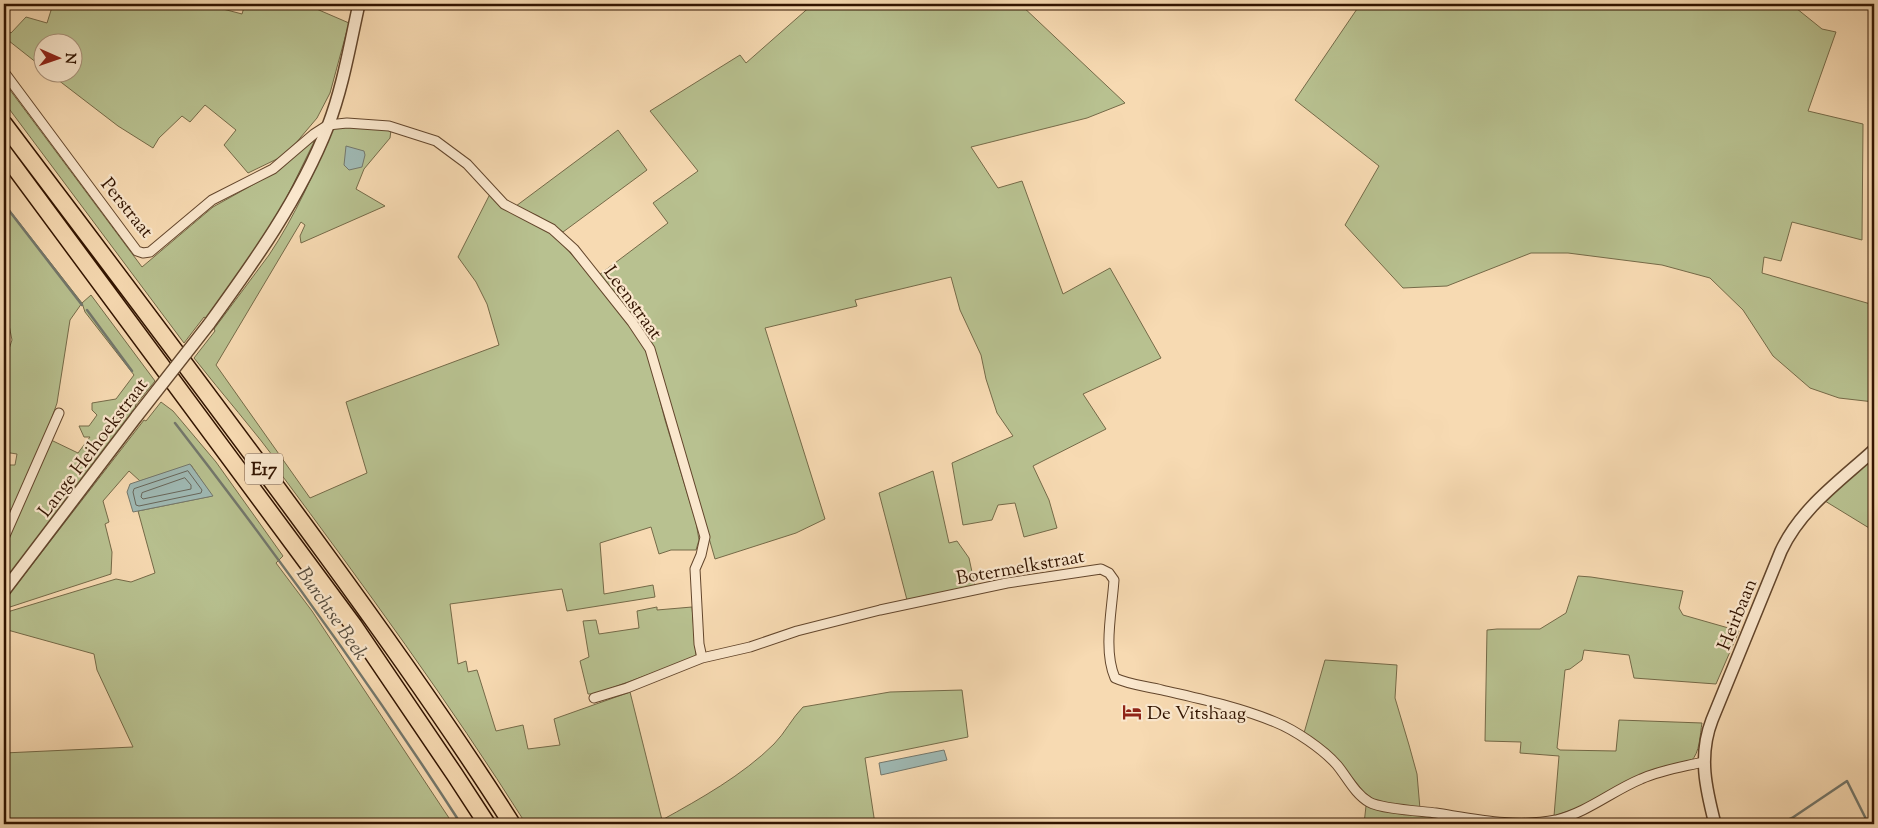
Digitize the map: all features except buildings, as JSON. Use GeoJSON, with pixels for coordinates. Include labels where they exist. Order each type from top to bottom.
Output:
{"type":"FeatureCollection","features":[{"type":"Feature","properties":{"kind":"highway","name":"E17"},"geometry":{"type":"LineString","coordinates":[[4,124],[248,446],[369,614],[512,824]]}},
{"type":"Feature","properties":{"kind":"highway","name":"E17"},"geometry":{"type":"LineString","coordinates":[[4,153],[354,626],[487,824]]}},
{"type":"Feature","properties":{"kind":"street"},"geometry":{"type":"LineString","coordinates":[[328,125],[359,4]]}},
{"type":"Feature","properties":{"kind":"street","name":"Perstraat"},"geometry":{"type":"LineString","coordinates":[[4,72],[137,251],[144,253],[150,252],[212,200],[273,169],[314,134],[328,125]]}},
{"type":"Feature","properties":{"kind":"street","name":"Leenstraat"},"geometry":{"type":"LineString","coordinates":[[328,125],[347,123],[389,126],[436,141],[467,164],[504,204],[552,228],[574,250],[632,322],[650,349],[657,367],[670,419],[705,537],[701,555],[695,569],[699,644],[702,658]]}},
{"type":"Feature","properties":{"kind":"street","name":"Lange Heihoekstraat"},"geometry":{"type":"LineString","coordinates":[[4,591],[209,324],[275,230],[308,168],[328,125]]}},
{"type":"Feature","properties":{"kind":"street","name":"Lange Heihoekstraat"},"geometry":{"type":"LineString","coordinates":[[4,538],[59,413]]}},
{"type":"Feature","properties":{"kind":"street","name":"Heirbaan"},"geometry":{"type":"LineString","coordinates":[[1715,824],[1707,791],[1703,762],[1709,728],[1790,533],[1805,512],[1874,450]]}},
{"type":"Feature","properties":{"kind":"street","name":"Botermelkstraat"},"geometry":{"type":"LineString","coordinates":[[594,698],[627,688],[702,658],[750,647],[797,631],[880,610],[1007,583],[1101,569],[1109,572],[1114,580],[1109,665],[1115,678],[1126,684],[1150,687],[1227,706],[1277,723],[1320,749],[1354,788],[1370,803],[1495,822],[1543,822],[1579,812],[1657,773],[1703,762]]}},
{"type":"Feature","properties":{"kind":"green space"},"geometry":{"type":"Polygon","coordinates":[[[53,4],[204,4],[242,14],[245,4],[305,4],[349,23],[330,93],[317,118],[295,144],[279,158],[248,173],[224,145],[236,130],[205,105],[190,122],[182,116],[159,138],[153,148],[118,126],[61,82],[82,82],[82,32],[32,32],[32,59],[4,37],[4,28],[11,33],[26,17],[47,23],[53,4]]]}},
{"type":"Feature","properties":{"kind":"green space"},"geometry":{"type":"Polygon","coordinates":[[[813,4],[1020,4],[1125,103],[1087,118],[971,147],[998,188],[1022,181],[1063,294],[1110,268],[1161,358],[1083,394],[1106,429],[1033,466],[1049,500],[1057,528],[1024,537],[1015,503],[998,505],[992,520],[963,525],[952,463],[1013,436],[997,413],[986,379],[981,355],[960,310],[951,277],[855,300],[857,306],[765,328],[825,519],[796,533],[715,559],[654,347],[599,275],[668,223],[653,203],[698,171],[650,111],[740,55],[746,63],[813,4]]]}},
{"type":"Feature","properties":{"kind":"green space"},"geometry":{"type":"Polygon","coordinates":[[[1351,4],[1791,4],[1822,29],[1836,32],[1808,111],[1863,124],[1862,240],[1792,222],[1781,261],[1764,257],[1762,273],[1874,305],[1874,402],[1839,398],[1810,388],[1773,356],[1743,310],[1710,278],[1662,265],[1568,253],[1531,253],[1447,286],[1403,288],[1345,225],[1379,166],[1295,100],[1357,9],[1351,4]]]}},
{"type":"Feature","properties":{"kind":"green space"},"geometry":{"type":"Polygon","coordinates":[[[4,82],[142,267],[213,207],[281,169],[310,141],[314,142],[280,211],[263,239],[207,319],[204,317],[184,343],[4,102],[4,82]]]}},
{"type":"Feature","properties":{"kind":"green space"},"geometry":{"type":"Polygon","coordinates":[[[366,126],[391,130],[390,138],[364,169],[356,189],[385,206],[301,243],[300,236],[305,225],[301,222],[216,365],[310,498],[367,473],[346,402],[499,345],[487,304],[476,282],[458,257],[490,194],[550,232],[600,287],[641,341],[649,358],[665,420],[696,522],[699,540],[696,550],[671,550],[659,554],[651,527],[600,543],[604,594],[653,585],[655,597],[567,611],[562,589],[450,604],[458,664],[466,661],[468,672],[477,670],[496,731],[523,725],[528,749],[560,745],[554,719],[630,692],[662,820],[706,795],[749,766],[778,740],[803,707],[890,692],[962,690],[968,737],[865,758],[875,824],[526,824],[436,689],[278,470],[282,468],[194,358],[269,255],[287,225],[319,161],[332,128],[366,126]]]}},
{"type":"Feature","properties":{"kind":"green space"},"geometry":{"type":"Polygon","coordinates":[[[618,130],[647,170],[563,232],[538,216],[516,206],[618,130]]]}},
{"type":"Feature","properties":{"kind":"green space"},"geometry":{"type":"Polygon","coordinates":[[[4,203],[82,303],[70,320],[57,403],[49,426],[12,510],[4,508],[4,465],[15,465],[17,454],[4,452],[4,364],[12,340],[4,300],[4,203]]]}},
{"type":"Feature","properties":{"kind":"green space"},"geometry":{"type":"Polygon","coordinates":[[[91,295],[155,381],[135,406],[137,408],[4,581],[4,545],[51,440],[78,453],[90,437],[84,437],[79,426],[89,426],[97,415],[92,410],[92,403],[116,399],[134,375],[85,312],[82,303],[91,295]]]}},
{"type":"Feature","properties":{"kind":"green space"},"geometry":{"type":"Polygon","coordinates":[[[161,402],[173,411],[216,462],[283,556],[276,563],[312,611],[453,824],[4,824],[4,753],[133,747],[97,670],[94,654],[4,629],[4,613],[116,579],[131,582],[155,573],[138,511],[212,496],[191,465],[140,481],[129,471],[103,501],[109,522],[105,524],[112,552],[111,574],[10,607],[4,607],[4,601],[144,420],[146,421],[161,402]]]}},
{"type":"Feature","properties":{"kind":"green space"},"geometry":{"type":"Polygon","coordinates":[[[1874,455],[1874,531],[1825,501],[1874,455]]]}},
{"type":"Feature","properties":{"kind":"green space"},"geometry":{"type":"Polygon","coordinates":[[[933,471],[949,543],[957,541],[969,558],[975,586],[907,600],[879,493],[933,471]]]}},
{"type":"Feature","properties":{"kind":"green space"},"geometry":{"type":"Polygon","coordinates":[[[1578,576],[1683,591],[1679,608],[1683,615],[1739,631],[1716,684],[1634,678],[1629,655],[1584,650],[1582,660],[1570,669],[1565,670],[1557,748],[1560,750],[1616,751],[1619,720],[1702,723],[1699,743],[1694,758],[1691,761],[1595,802],[1554,816],[1559,756],[1520,753],[1521,742],[1485,741],[1487,630],[1540,629],[1566,613],[1578,576]]]}},
{"type":"Feature","properties":{"kind":"green space"},"geometry":{"type":"Polygon","coordinates":[[[657,607],[657,610],[692,607],[696,655],[694,658],[595,694],[588,694],[580,661],[589,657],[583,621],[596,620],[599,634],[639,628],[637,611],[657,607]]]}},
{"type":"Feature","properties":{"kind":"green space"},"geometry":{"type":"Polygon","coordinates":[[[1325,660],[1397,665],[1395,698],[1417,774],[1420,809],[1373,799],[1364,792],[1341,764],[1304,733],[1325,660]]]}},
{"type":"Feature","properties":{"kind":"green space"},"geometry":{"type":"Polygon","coordinates":[[[1366,806],[1453,821],[1453,824],[1364,824],[1366,806]]]}},
{"type":"Feature","properties":{"kind":"water"},"geometry":{"type":"Polygon","coordinates":[[[346,146],[364,151],[362,167],[349,170],[344,165],[346,146]]]}},
{"type":"Feature","properties":{"kind":"water"},"geometry":{"type":"Polygon","coordinates":[[[190,464],[213,496],[133,512],[127,492],[130,484],[190,464]]]}},
{"type":"Feature","properties":{"kind":"water"},"geometry":{"type":"Polygon","coordinates":[[[944,750],[947,760],[881,775],[879,763],[944,750]]]}},
{"type":"Feature","properties":{"kind":"waterway","name":"Burchtse Beek"},"geometry":{"type":"LineString","coordinates":[[4,204],[82,305]]}},
{"type":"Feature","properties":{"kind":"waterway","name":"Burchtse Beek"},"geometry":{"type":"LineString","coordinates":[[87,310],[132,371]]}},
{"type":"Feature","properties":{"kind":"waterway","name":"Burchtse Beek"},"geometry":{"type":"LineString","coordinates":[[175,423],[323,620],[461,824]]}},
{"type":"Feature","properties":{"kind":"waterway"},"geometry":{"type":"LineString","coordinates":[[1779,824],[1792,818],[1847,781],[1867,821],[1874,817]]}},
{"type":"Feature","properties":{"kind":"place","name":"De Vitshaag"},"geometry":{"type":"Point","coordinates":[1132,712]}}]}
